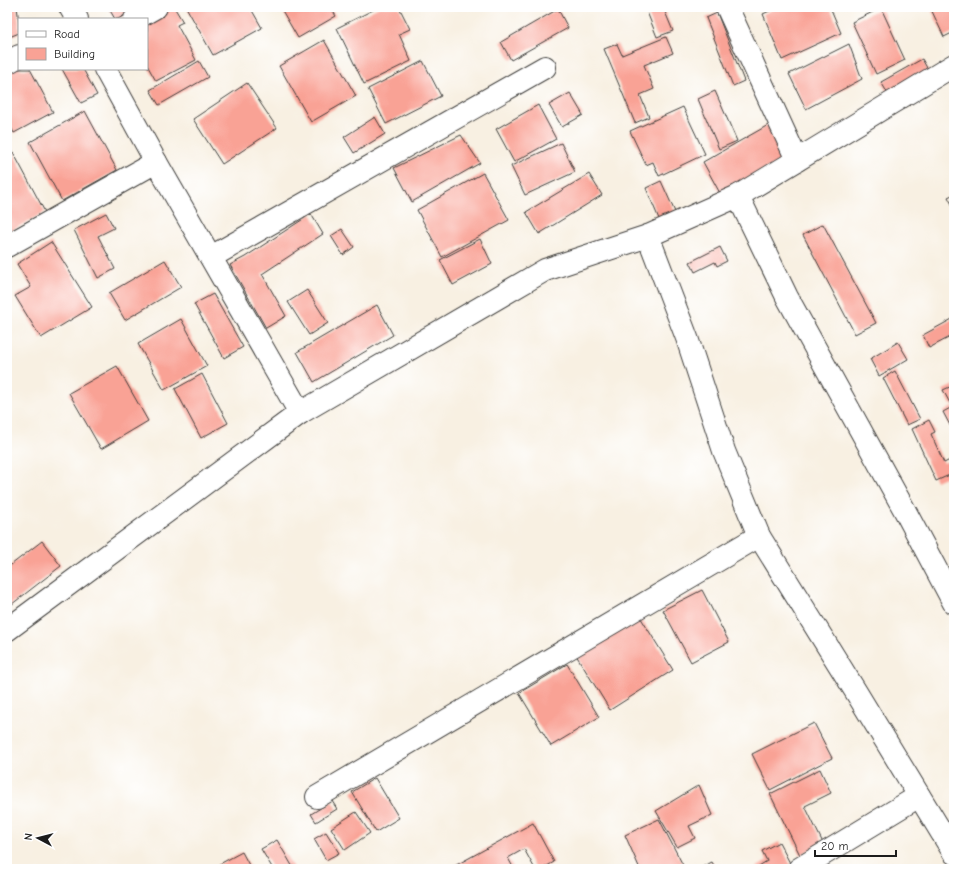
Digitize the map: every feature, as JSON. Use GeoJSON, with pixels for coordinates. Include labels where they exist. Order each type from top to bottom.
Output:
{"type":"FeatureCollection","features":[{"type":"Feature","properties":{"kind":"street"},"geometry":{"type":"LineString","coordinates":[[70,7],[76,18]]}},
{"type":"Feature","properties":{"kind":"street"},"geometry":{"type":"LineString","coordinates":[[137,18],[156,7]]}},
{"type":"Feature","properties":{"kind":"street"},"geometry":{"type":"LineString","coordinates":[[727,7],[797,160]]}},
{"type":"Feature","properties":{"kind":"street"},"geometry":{"type":"LineString","coordinates":[[7,63],[18,57]]}},
{"type":"Feature","properties":{"kind":"street"},"geometry":{"type":"LineString","coordinates":[[7,630],[300,413],[545,270],[648,236],[738,196],[954,65]]}},
{"type":"Feature","properties":{"kind":"street"},"geometry":{"type":"LineString","coordinates":[[211,258],[545,67]]}},
{"type":"Feature","properties":{"kind":"street"},"geometry":{"type":"LineString","coordinates":[[106,70],[156,162],[300,413]]}},
{"type":"Feature","properties":{"kind":"street"},"geometry":{"type":"LineString","coordinates":[[7,246],[156,162]]}},
{"type":"Feature","properties":{"kind":"street"},"geometry":{"type":"LineString","coordinates":[[738,196],[787,297],[954,603]]}},
{"type":"Feature","properties":{"kind":"street"},"geometry":{"type":"LineString","coordinates":[[648,236],[687,338],[724,451],[759,536],[954,853]]}},
{"type":"Feature","properties":{"kind":"street"},"geometry":{"type":"LineString","coordinates":[[317,798],[759,536]]}},
{"type":"Feature","properties":{"kind":"street"},"geometry":{"type":"LineString","coordinates":[[799,869],[919,796]]}},
{"type":"Feature","properties":{"kind":"building"},"geometry":{"type":"Polygon","coordinates":[[[7,7],[17,7],[18,33],[7,38],[7,7]]]}},
{"type":"Feature","properties":{"kind":"building"},"geometry":{"type":"Polygon","coordinates":[[[108,7],[139,7],[120,18],[114,18],[108,7]]]}},
{"type":"Feature","properties":{"kind":"building"},"geometry":{"type":"Polygon","coordinates":[[[167,7],[174,7],[183,22],[177,25],[196,60],[156,81],[148,67],[147,18],[167,7]]]}},
{"type":"Feature","properties":{"kind":"building"},"geometry":{"type":"Polygon","coordinates":[[[186,7],[250,7],[262,28],[213,55],[186,7]]]}},
{"type":"Feature","properties":{"kind":"building"},"geometry":{"type":"Polygon","coordinates":[[[280,7],[330,7],[336,16],[298,38],[280,7]]]}},
{"type":"Feature","properties":{"kind":"building"},"geometry":{"type":"Polygon","coordinates":[[[379,7],[399,7],[410,29],[399,34],[411,61],[364,84],[337,28],[379,7]]]}},
{"type":"Feature","properties":{"kind":"building"},"geometry":{"type":"Polygon","coordinates":[[[645,7],[663,7],[673,31],[657,37],[645,7]]]}},
{"type":"Feature","properties":{"kind":"building"},"geometry":{"type":"Polygon","coordinates":[[[778,7],[830,7],[841,33],[782,60],[763,14],[778,7]]]}},
{"type":"Feature","properties":{"kind":"building"},"geometry":{"type":"Polygon","coordinates":[[[930,7],[954,7],[954,32],[944,37],[930,7]]]}},
{"type":"Feature","properties":{"kind":"building"},"geometry":{"type":"Polygon","coordinates":[[[881,8],[905,60],[876,74],[852,22],[881,8]]]}},
{"type":"Feature","properties":{"kind":"building"},"geometry":{"type":"Polygon","coordinates":[[[558,9],[568,28],[511,60],[501,42],[558,9]]]}},
{"type":"Feature","properties":{"kind":"building"},"geometry":{"type":"Polygon","coordinates":[[[717,13],[744,81],[733,86],[706,18],[717,13]]]}},
{"type":"Feature","properties":{"kind":"building"},"geometry":{"type":"Polygon","coordinates":[[[666,37],[673,53],[644,65],[654,89],[640,95],[649,117],[635,123],[604,49],[617,44],[622,55],[666,37]]]}},
{"type":"Feature","properties":{"kind":"building"},"geometry":{"type":"Polygon","coordinates":[[[324,40],[356,96],[311,122],[279,66],[324,40]]]}},
{"type":"Feature","properties":{"kind":"building"},"geometry":{"type":"Polygon","coordinates":[[[849,44],[862,79],[806,109],[789,74],[849,44]]]}},
{"type":"Feature","properties":{"kind":"building"},"geometry":{"type":"Polygon","coordinates":[[[922,59],[931,75],[891,99],[881,82],[922,59]]]}},
{"type":"Feature","properties":{"kind":"building"},"geometry":{"type":"Polygon","coordinates":[[[199,61],[208,77],[159,105],[150,90],[199,61]]]}},
{"type":"Feature","properties":{"kind":"building"},"geometry":{"type":"Polygon","coordinates":[[[423,61],[441,96],[386,124],[368,89],[423,61]]]}},
{"type":"Feature","properties":{"kind":"building"},"geometry":{"type":"Polygon","coordinates":[[[18,66],[18,70],[31,70],[53,112],[14,133],[7,120],[7,71],[18,66]]]}},
{"type":"Feature","properties":{"kind":"building"},"geometry":{"type":"Polygon","coordinates":[[[63,70],[84,70],[97,95],[81,103],[63,70]]]}},
{"type":"Feature","properties":{"kind":"building"},"geometry":{"type":"Polygon","coordinates":[[[247,83],[277,128],[222,164],[193,119],[247,83]]]}},
{"type":"Feature","properties":{"kind":"building"},"geometry":{"type":"Polygon","coordinates":[[[715,91],[737,141],[719,149],[698,99],[715,91]]]}},
{"type":"Feature","properties":{"kind":"building"},"geometry":{"type":"Polygon","coordinates":[[[570,93],[583,115],[562,127],[549,105],[570,93]]]}},
{"type":"Feature","properties":{"kind":"building"},"geometry":{"type":"Polygon","coordinates":[[[538,105],[556,139],[514,162],[496,129],[538,105]]]}},
{"type":"Feature","properties":{"kind":"building"},"geometry":{"type":"Polygon","coordinates":[[[683,107],[705,154],[659,176],[653,162],[646,165],[630,131],[683,107]]]}},
{"type":"Feature","properties":{"kind":"building"},"geometry":{"type":"Polygon","coordinates":[[[85,111],[117,170],[62,201],[30,142],[85,111]]]}},
{"type":"Feature","properties":{"kind":"building"},"geometry":{"type":"Polygon","coordinates":[[[375,117],[385,134],[354,153],[344,137],[375,117]]]}},
{"type":"Feature","properties":{"kind":"building"},"geometry":{"type":"Polygon","coordinates":[[[770,124],[788,157],[721,195],[703,162],[770,124]]]}},
{"type":"Feature","properties":{"kind":"building"},"geometry":{"type":"Polygon","coordinates":[[[461,135],[480,163],[412,202],[394,168],[461,135]]]}},
{"type":"Feature","properties":{"kind":"building"},"geometry":{"type":"Polygon","coordinates":[[[561,143],[575,172],[525,195],[511,166],[561,143]]]}},
{"type":"Feature","properties":{"kind":"building"},"geometry":{"type":"Polygon","coordinates":[[[13,152],[45,212],[7,233],[7,155],[13,152]]]}},
{"type":"Feature","properties":{"kind":"building"},"geometry":{"type":"Polygon","coordinates":[[[483,173],[509,220],[442,257],[417,210],[483,173]]]}},
{"type":"Feature","properties":{"kind":"building"},"geometry":{"type":"Polygon","coordinates":[[[589,174],[602,195],[539,234],[526,212],[589,174]]]}},
{"type":"Feature","properties":{"kind":"building"},"geometry":{"type":"Polygon","coordinates":[[[661,181],[675,212],[659,219],[646,188],[661,181]]]}},
{"type":"Feature","properties":{"kind":"building"},"geometry":{"type":"Polygon","coordinates":[[[954,194],[954,208],[948,197],[954,194]]]}},
{"type":"Feature","properties":{"kind":"building"},"geometry":{"type":"Polygon","coordinates":[[[106,213],[114,228],[98,236],[115,269],[98,278],[74,230],[106,213]]]}},
{"type":"Feature","properties":{"kind":"building"},"geometry":{"type":"Polygon","coordinates":[[[311,214],[323,234],[262,274],[286,316],[266,328],[230,265],[245,257],[311,214]]]}},
{"type":"Feature","properties":{"kind":"building"},"geometry":{"type":"Polygon","coordinates":[[[823,224],[876,323],[855,334],[803,235],[823,224]]]}},
{"type":"Feature","properties":{"kind":"building"},"geometry":{"type":"Polygon","coordinates":[[[342,229],[354,247],[343,255],[331,236],[342,229]]]}},
{"type":"Feature","properties":{"kind":"building"},"geometry":{"type":"Polygon","coordinates":[[[480,239],[492,264],[453,285],[440,260],[480,239]]]}},
{"type":"Feature","properties":{"kind":"building"},"geometry":{"type":"Polygon","coordinates":[[[51,242],[92,307],[41,338],[15,296],[31,287],[17,264],[51,242]]]}},
{"type":"Feature","properties":{"kind":"building"},"geometry":{"type":"Polygon","coordinates":[[[720,247],[727,261],[717,266],[715,262],[695,272],[690,262],[720,247]]]}},
{"type":"Feature","properties":{"kind":"building"},"geometry":{"type":"Polygon","coordinates":[[[165,260],[181,287],[125,320],[109,293],[165,260]]]}},
{"type":"Feature","properties":{"kind":"building"},"geometry":{"type":"Polygon","coordinates":[[[307,290],[328,323],[309,335],[288,302],[307,290]]]}},
{"type":"Feature","properties":{"kind":"building"},"geometry":{"type":"Polygon","coordinates":[[[213,294],[243,347],[224,358],[194,304],[213,294]]]}},
{"type":"Feature","properties":{"kind":"building"},"geometry":{"type":"Polygon","coordinates":[[[377,305],[393,335],[314,382],[297,352],[377,305]]]}},
{"type":"Feature","properties":{"kind":"building"},"geometry":{"type":"Polygon","coordinates":[[[954,318],[954,335],[929,348],[923,335],[954,318]]]}},
{"type":"Feature","properties":{"kind":"building"},"geometry":{"type":"Polygon","coordinates":[[[181,319],[207,366],[164,390],[138,344],[181,319]]]}},
{"type":"Feature","properties":{"kind":"building"},"geometry":{"type":"Polygon","coordinates":[[[898,342],[908,359],[879,376],[870,359],[898,342]]]}},
{"type":"Feature","properties":{"kind":"building"},"geometry":{"type":"Polygon","coordinates":[[[117,366],[148,421],[101,449],[69,393],[117,366]]]}},
{"type":"Feature","properties":{"kind":"building"},"geometry":{"type":"Polygon","coordinates":[[[895,371],[920,419],[907,425],[883,378],[895,371]]]}},
{"type":"Feature","properties":{"kind":"building"},"geometry":{"type":"Polygon","coordinates":[[[202,374],[228,423],[201,438],[175,389],[202,374]]]}},
{"type":"Feature","properties":{"kind":"building"},"geometry":{"type":"Polygon","coordinates":[[[954,385],[954,403],[951,405],[943,390],[954,385]]]}},
{"type":"Feature","properties":{"kind":"building"},"geometry":{"type":"Polygon","coordinates":[[[954,406],[954,433],[943,412],[954,406]]]}},
{"type":"Feature","properties":{"kind":"building"},"geometry":{"type":"Polygon","coordinates":[[[929,420],[935,432],[931,434],[944,463],[952,459],[954,464],[954,473],[936,481],[912,429],[929,420]]]}},
{"type":"Feature","properties":{"kind":"building"},"geometry":{"type":"Polygon","coordinates":[[[42,541],[61,566],[7,608],[7,568],[42,541]]]}},
{"type":"Feature","properties":{"kind":"building"},"geometry":{"type":"Polygon","coordinates":[[[702,590],[729,642],[691,662],[663,610],[702,590]]]}},
{"type":"Feature","properties":{"kind":"building"},"geometry":{"type":"Polygon","coordinates":[[[639,615],[673,670],[610,710],[576,655],[639,615]]]}},
{"type":"Feature","properties":{"kind":"building"},"geometry":{"type":"Polygon","coordinates":[[[567,664],[599,717],[551,746],[519,693],[567,664]]]}},
{"type":"Feature","properties":{"kind":"building"},"geometry":{"type":"Polygon","coordinates":[[[814,723],[832,758],[770,790],[752,754],[814,723]]]}},
{"type":"Feature","properties":{"kind":"building"},"geometry":{"type":"Polygon","coordinates":[[[820,769],[831,793],[805,806],[823,843],[800,855],[770,794],[820,769]]]}},
{"type":"Feature","properties":{"kind":"building"},"geometry":{"type":"Polygon","coordinates":[[[375,778],[399,818],[376,832],[352,792],[375,778]]]}},
{"type":"Feature","properties":{"kind":"building"},"geometry":{"type":"Polygon","coordinates":[[[699,785],[712,815],[689,826],[695,838],[677,847],[656,811],[699,785]]]}},
{"type":"Feature","properties":{"kind":"building"},"geometry":{"type":"Polygon","coordinates":[[[332,801],[337,809],[316,822],[311,814],[332,801]]]}},
{"type":"Feature","properties":{"kind":"building"},"geometry":{"type":"Polygon","coordinates":[[[356,812],[370,833],[345,850],[331,828],[356,812]]]}},
{"type":"Feature","properties":{"kind":"building"},"geometry":{"type":"Polygon","coordinates":[[[659,819],[685,869],[640,869],[625,835],[659,819]]]}},
{"type":"Feature","properties":{"kind":"building"},"geometry":{"type":"Polygon","coordinates":[[[533,823],[554,862],[542,869],[535,869],[524,849],[508,858],[514,869],[449,869],[533,823]]]}},
{"type":"Feature","properties":{"kind":"building"},"geometry":{"type":"Polygon","coordinates":[[[326,832],[339,853],[326,860],[314,839],[326,832]]]}},
{"type":"Feature","properties":{"kind":"building"},"geometry":{"type":"Polygon","coordinates":[[[277,840],[294,869],[273,869],[261,849],[277,840]]]}},
{"type":"Feature","properties":{"kind":"building"},"geometry":{"type":"Polygon","coordinates":[[[779,842],[793,869],[754,869],[767,861],[762,851],[779,842]]]}},
{"type":"Feature","properties":{"kind":"building"},"geometry":{"type":"Polygon","coordinates":[[[242,852],[250,867],[247,869],[214,869],[214,867],[242,852]]]}},
{"type":"Feature","properties":{"kind":"building"},"geometry":{"type":"Polygon","coordinates":[[[712,862],[716,869],[698,869],[712,862]]]}}]}
